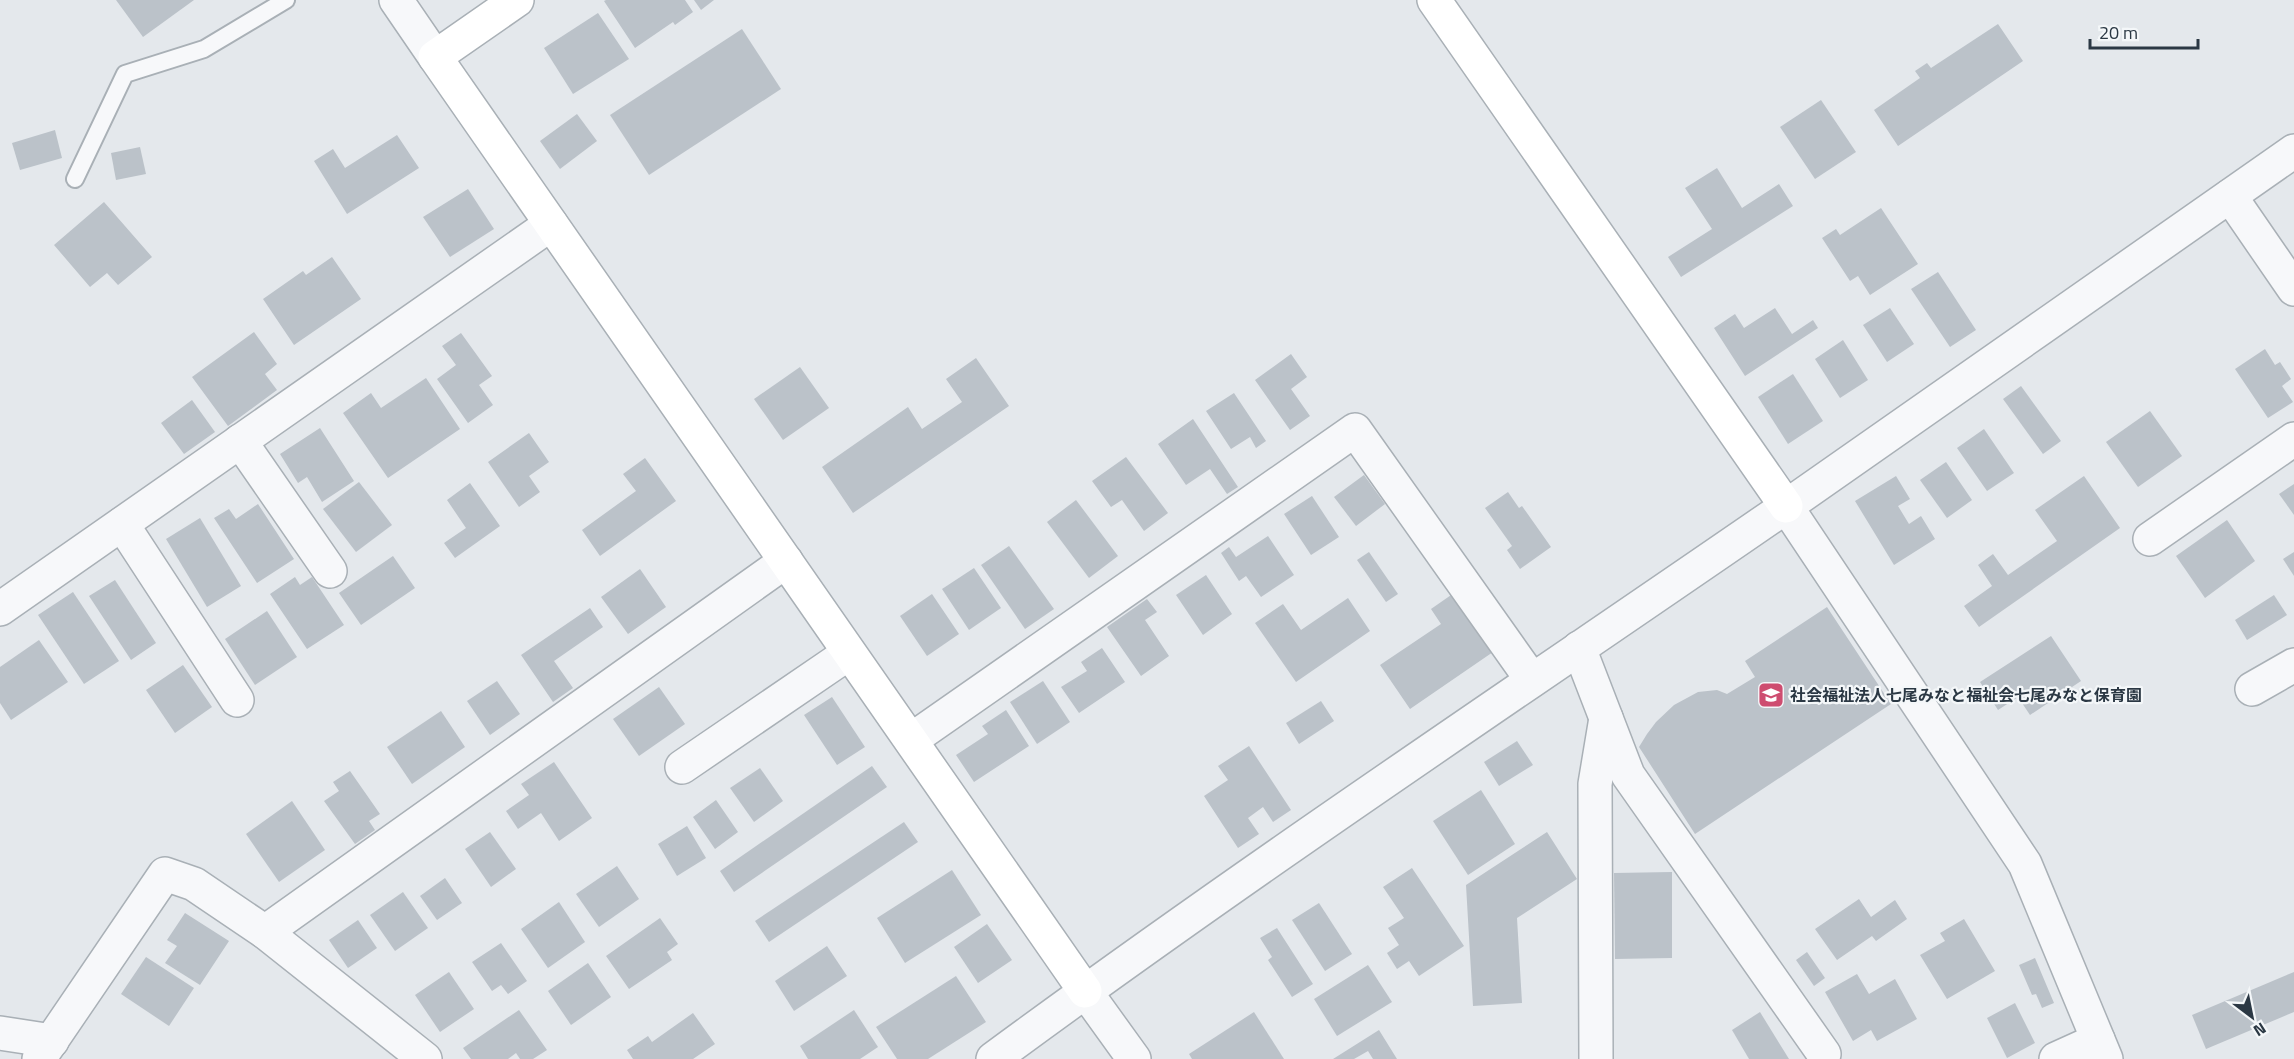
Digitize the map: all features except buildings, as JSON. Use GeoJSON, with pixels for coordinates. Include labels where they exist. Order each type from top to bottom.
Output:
{"type":"FeatureCollection","features":[{"type":"Feature","properties":{"kind":"street"},"geometry":{"type":"LineString","coordinates":[[396,0],[1134,1059]]}},
{"type":"Feature","properties":{"kind":"street"},"geometry":{"type":"LineString","coordinates":[[435,57],[517,0]]}},
{"type":"Feature","properties":{"kind":"street"},"geometry":{"type":"LineString","coordinates":[[1434,0],[1786,506],[2025,864],[2102,1050],[2056,1059]]}},
{"type":"Feature","properties":{"kind":"street"},"geometry":{"type":"LineString","coordinates":[[993,1059],[1085,991],[2294,151]]}},
{"type":"Feature","properties":{"kind":"street"},"geometry":{"type":"LineString","coordinates":[[2230,195],[2294,289]]}},
{"type":"Feature","properties":{"kind":"street"},"geometry":{"type":"LineString","coordinates":[[0,609],[551,224]]}},
{"type":"Feature","properties":{"kind":"street"},"geometry":{"type":"LineString","coordinates":[[911,740],[1355,430],[1532,680]]}},
{"type":"Feature","properties":{"kind":"street"},"geometry":{"type":"LineString","coordinates":[[2150,539],[2294,440]]}},
{"type":"Feature","properties":{"kind":"street"},"geometry":{"type":"LineString","coordinates":[[240,441],[330,572]]}},
{"type":"Feature","properties":{"kind":"street"},"geometry":{"type":"LineString","coordinates":[[122,524],[237,700]]}},
{"type":"Feature","properties":{"kind":"street"},"geometry":{"type":"LineString","coordinates":[[265,932],[786,561]]}},
{"type":"Feature","properties":{"kind":"street"},"geometry":{"type":"LineString","coordinates":[[1579,648],[1628,775],[1824,1054]]}},
{"type":"Feature","properties":{"kind":"street"},"geometry":{"type":"LineString","coordinates":[[682,767],[849,653]]}},
{"type":"Feature","properties":{"kind":"street"},"geometry":{"type":"LineString","coordinates":[[2252,688],[2294,665]]}},
{"type":"Feature","properties":{"kind":"street"},"geometry":{"type":"LineString","coordinates":[[1596,1059],[1595,784],[1606,718]]}},
{"type":"Feature","properties":{"kind":"street"},"geometry":{"type":"LineString","coordinates":[[0,1034],[45,1050],[165,874],[194,884],[265,932],[425,1059]]}},
{"type":"Feature","properties":{"kind":"lane"},"geometry":{"type":"LineString","coordinates":[[75,178],[125,74],[204,49],[286,0]]}},
{"type":"Feature","properties":{"kind":"place","name":"社会福祉法人七尾みなと福祉会七尾みなと保育園"},"geometry":{"type":"Point","coordinates":[1771,695]}}]}
